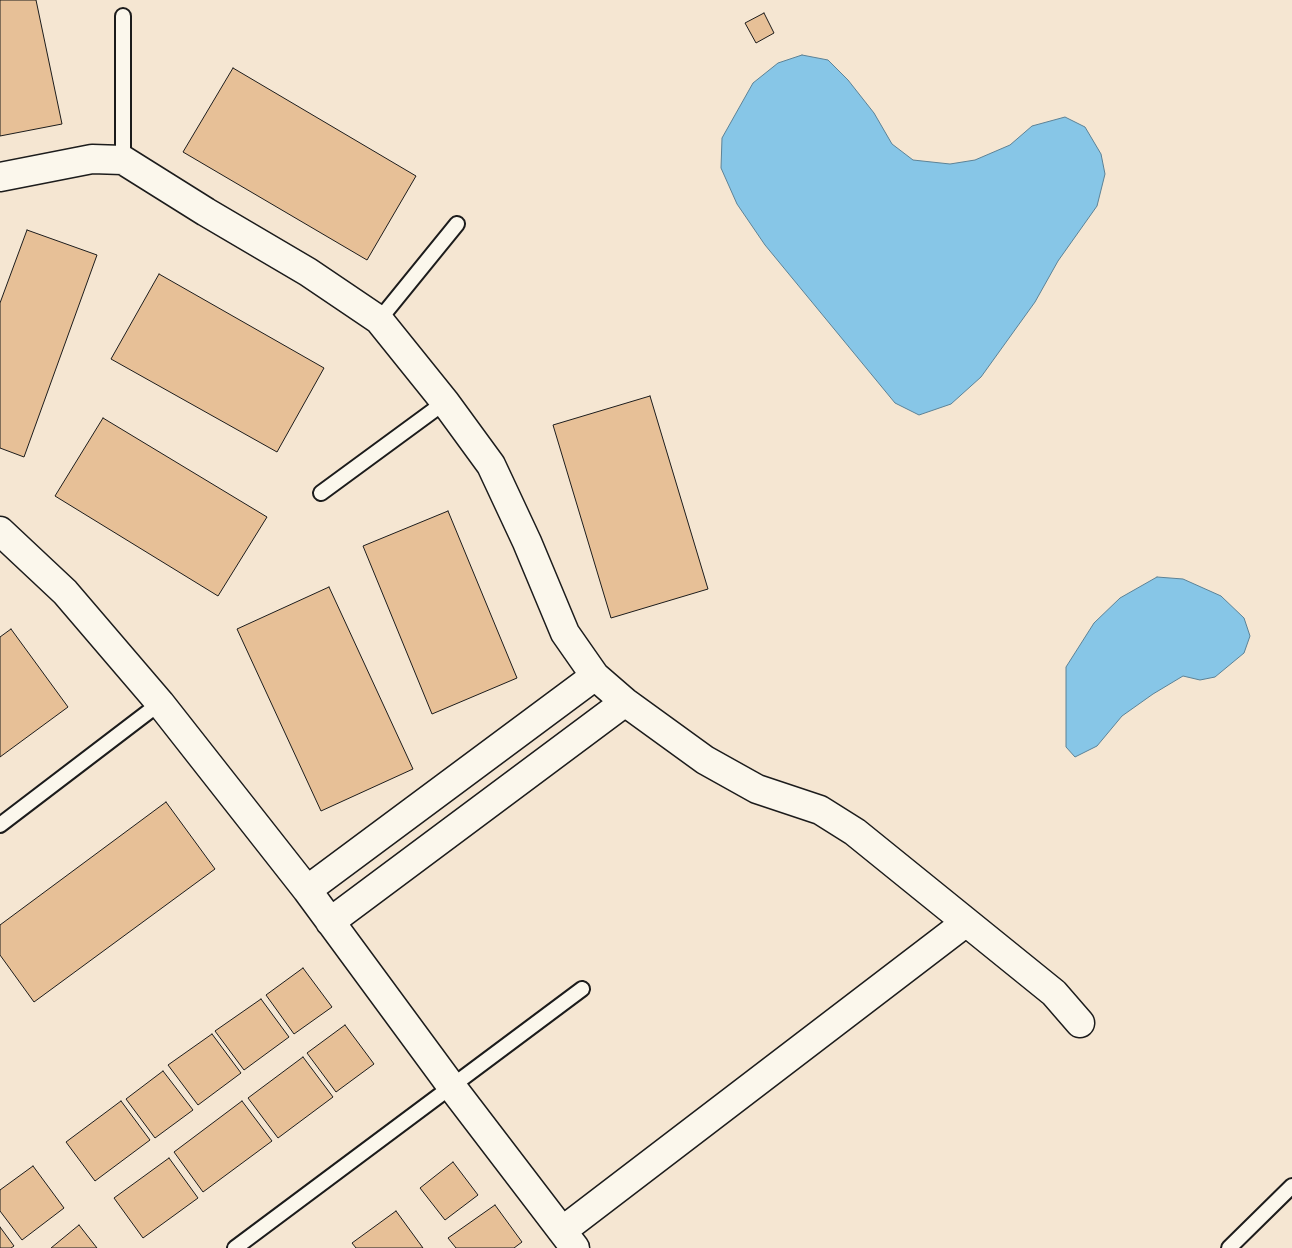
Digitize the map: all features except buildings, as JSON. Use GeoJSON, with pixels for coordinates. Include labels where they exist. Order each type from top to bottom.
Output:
{"type":"FeatureCollection","features":[{"type":"Feature","properties":{"kind":"street"},"geometry":{"type":"LineString","coordinates":[[0,177],[92,159],[123,160],[308,272],[379,320],[445,402],[490,465],[527,542],[565,633],[595,676],[625,702],[705,760],[757,788],[820,810],[855,832],[1054,993],[1080,1023]]}},
{"type":"Feature","properties":{"kind":"street"},"geometry":{"type":"LineString","coordinates":[[0,531],[65,592],[160,702],[307,890],[452,1087],[568,1240],[966,923]]}},
{"type":"Feature","properties":{"kind":"street"},"geometry":{"type":"LineString","coordinates":[[307,890],[595,676]]}},
{"type":"Feature","properties":{"kind":"street"},"geometry":{"type":"LineString","coordinates":[[330,922],[625,702]]}},
{"type":"Feature","properties":{"kind":"lane"},"geometry":{"type":"LineString","coordinates":[[123,16],[123,160]]}},
{"type":"Feature","properties":{"kind":"lane"},"geometry":{"type":"LineString","coordinates":[[379,320],[457,224]]}},
{"type":"Feature","properties":{"kind":"lane"},"geometry":{"type":"LineString","coordinates":[[321,493],[445,402]]}},
{"type":"Feature","properties":{"kind":"lane"},"geometry":{"type":"LineString","coordinates":[[0,825],[160,702]]}},
{"type":"Feature","properties":{"kind":"lane"},"geometry":{"type":"LineString","coordinates":[[235,1248],[582,989]]}},
{"type":"Feature","properties":{"kind":"lane"},"geometry":{"type":"LineString","coordinates":[[1229,1248],[1292,1186]]}},
{"type":"Feature","properties":{"kind":"water"},"geometry":{"type":"Polygon","coordinates":[[[802,55],[828,60],[848,80],[874,113],[892,144],[913,160],[950,164],[975,160],[1010,145],[1032,126],[1065,117],[1085,127],[1101,154],[1105,174],[1097,206],[1058,261],[1035,302],[981,377],[951,404],[919,415],[895,403],[765,245],[737,204],[721,168],[722,138],[753,83],[778,63],[802,55]]]}},
{"type":"Feature","properties":{"kind":"water"},"geometry":{"type":"Polygon","coordinates":[[[1157,577],[1183,579],[1221,596],[1244,618],[1250,636],[1244,653],[1215,677],[1200,680],[1183,676],[1153,694],[1122,716],[1097,746],[1075,757],[1066,747],[1066,667],[1094,623],[1120,598],[1157,577]]]}}]}
